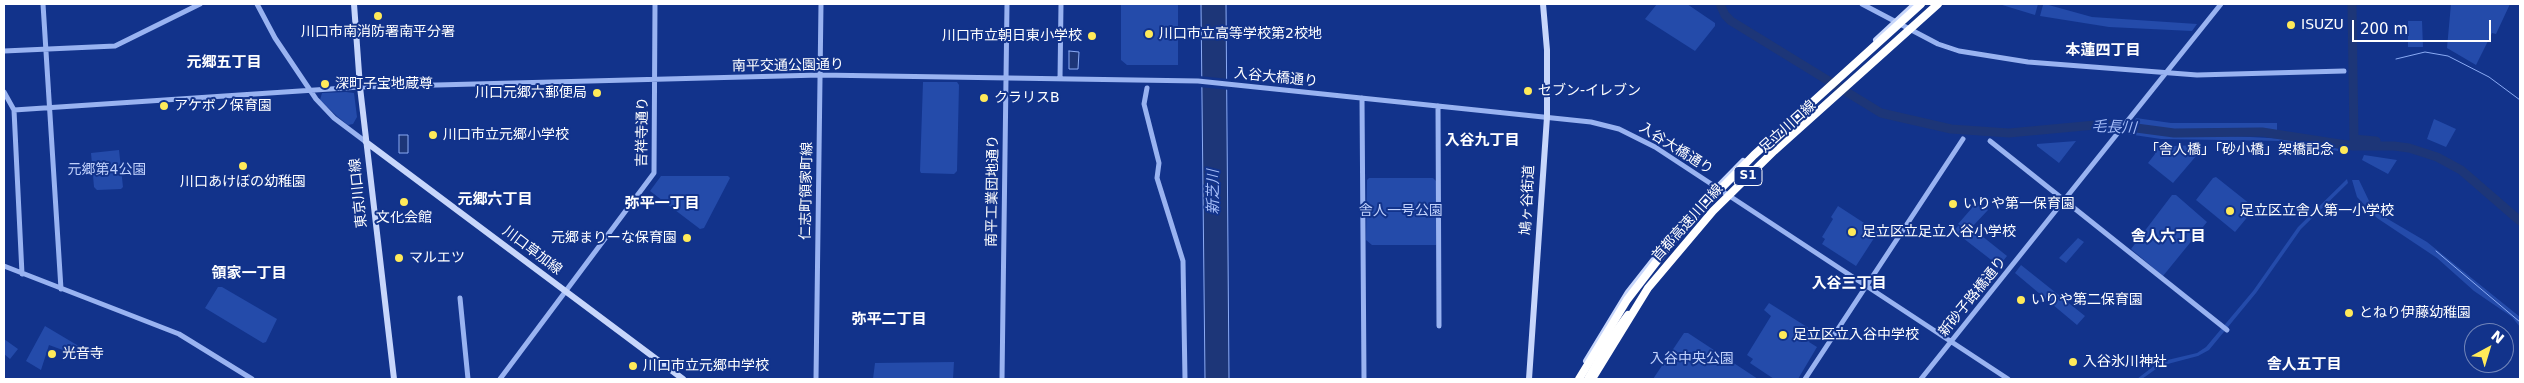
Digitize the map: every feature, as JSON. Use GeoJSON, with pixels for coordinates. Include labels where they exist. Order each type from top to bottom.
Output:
{"type":"FeatureCollection","features":[{"type":"Feature","properties":{"kind":"highway","name":"首都高速川口線"},"geometry":{"type":"LineString","coordinates":[[1577,379],[1627,300],[1677,235],[1723,185],[1921,4]]}},
{"type":"Feature","properties":{"kind":"highway"},"geometry":{"type":"LineString","coordinates":[[1855,77],[1932,4]]}},
{"type":"Feature","properties":{"kind":"highway","name":"首都高速川口線"},"geometry":{"type":"LineString","coordinates":[[1594,379],[1636,305],[1666,264],[1713,210],[1855,77],[1938,4]]}},
{"type":"Feature","properties":{"kind":"highway"},"geometry":{"type":"LineString","coordinates":[[1583,379],[1603,344],[1634,298],[1680,237],[1790,122]]}},
{"type":"Feature","properties":{"kind":"highway"},"geometry":{"type":"LineString","coordinates":[[1588,379],[1612,337],[1636,305]]}},
{"type":"Feature","properties":{"kind":"main road","name":"東京川口線"},"geometry":{"type":"LineString","coordinates":[[354,4],[360,87],[394,379]]}},
{"type":"Feature","properties":{"kind":"main road","name":"鳩ヶ谷街道"},"geometry":{"type":"LineString","coordinates":[[1529,379],[1546,117],[1547,50],[1543,4]]}},
{"type":"Feature","properties":{"kind":"main road","name":"足立川口線"},"geometry":{"type":"LineString","coordinates":[[1577,379],[1628,292],[1656,255],[1716,187],[1915,4]]}},
{"type":"Feature","properties":{"kind":"main road","name":"足立川口線"},"geometry":{"type":"LineString","coordinates":[[1594,379],[1648,293],[1685,246],[1731,196],[1943,4]]}},
{"type":"Feature","properties":{"kind":"main road","name":"川口草加線"},"geometry":{"type":"LineString","coordinates":[[366,142],[683,379]]}},
{"type":"Feature","properties":{"kind":"street"},"geometry":{"type":"LineString","coordinates":[[43,4],[60,289]]}},
{"type":"Feature","properties":{"kind":"street"},"geometry":{"type":"LineString","coordinates":[[4,50],[115,46],[200,4]]}},
{"type":"Feature","properties":{"kind":"street"},"geometry":{"type":"LineString","coordinates":[[256,4],[275,38],[310,90],[334,118],[366,142]]}},
{"type":"Feature","properties":{"kind":"street","name":"吉祥寺通り"},"geometry":{"type":"LineString","coordinates":[[500,379],[654,173],[655,4]]}},
{"type":"Feature","properties":{"kind":"street","name":"仁志町領家町線"},"geometry":{"type":"LineString","coordinates":[[816,379],[821,4]]}},
{"type":"Feature","properties":{"kind":"street","name":"南平工業団地通り"},"geometry":{"type":"LineString","coordinates":[[1002,379],[1007,4]]}},
{"type":"Feature","properties":{"kind":"street"},"geometry":{"type":"LineString","coordinates":[[1060,79],[1061,4]]}},
{"type":"Feature","properties":{"kind":"street"},"geometry":{"type":"LineString","coordinates":[[1862,4],[1938,44],[1978,55],[2028,62],[2197,76],[2344,70]]}},
{"type":"Feature","properties":{"kind":"street","name":"新砂子路橋通り"},"geometry":{"type":"LineString","coordinates":[[1920,379],[2222,4]]}},
{"type":"Feature","properties":{"kind":"street","name":"南平交通公園通り"},"geometry":{"type":"LineString","coordinates":[[14,110],[360,87],[820,75],[1216,83]]}},
{"type":"Feature","properties":{"kind":"street","name":"入谷大橋通り"},"geometry":{"type":"LineString","coordinates":[[1216,83],[1598,123],[1633,134],[1655,146],[2008,379]]}},
{"type":"Feature","properties":{"kind":"street"},"geometry":{"type":"LineString","coordinates":[[1147,88],[1144,104],[1159,163],[1157,178],[1183,261],[1185,379]]}},
{"type":"Feature","properties":{"kind":"street"},"geometry":{"type":"LineString","coordinates":[[4,92],[14,110],[22,274]]}},
{"type":"Feature","properties":{"kind":"street"},"geometry":{"type":"LineString","coordinates":[[1362,98],[1364,379]]}},
{"type":"Feature","properties":{"kind":"street"},"geometry":{"type":"LineString","coordinates":[[1438,106],[1439,326]]}},
{"type":"Feature","properties":{"kind":"street"},"geometry":{"type":"LineString","coordinates":[[1805,379],[1963,139]]}},
{"type":"Feature","properties":{"kind":"street"},"geometry":{"type":"LineString","coordinates":[[1990,141],[2227,330]]}},
{"type":"Feature","properties":{"kind":"street"},"geometry":{"type":"LineString","coordinates":[[4,266],[179,334],[252,379]]}},
{"type":"Feature","properties":{"kind":"street"},"geometry":{"type":"LineString","coordinates":[[460,298],[468,379]]}},
{"type":"Feature","properties":{"kind":"green space","name":"川口市立高等学校第2校地"},"geometry":{"type":"Polygon","coordinates":[[[1121,4],[1178,4],[1178,65],[1127,65],[1121,60],[1121,4]]]}},
{"type":"Feature","properties":{"kind":"green space"},"geometry":{"type":"Polygon","coordinates":[[[1657,4],[1687,4],[1715,23],[1715,26],[1695,51],[1645,19],[1657,4]]]}},
{"type":"Feature","properties":{"kind":"green space"},"geometry":{"type":"Polygon","coordinates":[[[1999,4],[2038,4],[2035,15],[1999,4]]]}},
{"type":"Feature","properties":{"kind":"green space"},"geometry":{"type":"Polygon","coordinates":[[[2045,4],[2092,17],[2197,24],[2192,31],[2109,27],[2040,16],[2045,4]]]}},
{"type":"Feature","properties":{"kind":"green space"},"geometry":{"type":"Polygon","coordinates":[[[2451,4],[2510,4],[2496,34],[2492,33],[2476,65],[2447,48],[2451,4]]]}},
{"type":"Feature","properties":{"kind":"green space"},"geometry":{"type":"Polygon","coordinates":[[[2408,21],[2422,21],[2423,47],[2408,47],[2408,21]]]}},
{"type":"Feature","properties":{"kind":"green space"},"geometry":{"type":"Polygon","coordinates":[[[923,82],[957,82],[959,85],[957,171],[954,174],[921,173],[920,171],[923,82]]]}},
{"type":"Feature","properties":{"kind":"green space"},"geometry":{"type":"Polygon","coordinates":[[[322,93],[354,93],[357,117],[353,124],[348,125],[320,100],[322,93]]]}},
{"type":"Feature","properties":{"kind":"green space"},"geometry":{"type":"Polygon","coordinates":[[[2136,118],[2171,123],[2277,123],[2277,131],[2171,129],[2133,125],[2136,118]]]}},
{"type":"Feature","properties":{"kind":"green space"},"geometry":{"type":"Polygon","coordinates":[[[2434,119],[2456,129],[2446,147],[2427,139],[2434,119]]]}},
{"type":"Feature","properties":{"kind":"green space"},"geometry":{"type":"Polygon","coordinates":[[[2129,130],[2172,135],[2287,139],[2345,150],[2344,152],[2282,141],[2161,139],[2127,134],[2129,130]]]}},
{"type":"Feature","properties":{"kind":"green space"},"geometry":{"type":"Polygon","coordinates":[[[2076,141],[2059,163],[2037,146],[2037,144],[2076,141]]]}},
{"type":"Feature","properties":{"kind":"green space"},"geometry":{"type":"Polygon","coordinates":[[[2157,143],[2173,146],[2201,145],[2203,148],[2173,183],[2148,163],[2155,154],[2157,143]]]}},
{"type":"Feature","properties":{"kind":"green space","name":"元郷第4公園"},"geometry":{"type":"Polygon","coordinates":[[[119,150],[123,187],[121,189],[97,190],[94,187],[91,153],[119,150]]]}},
{"type":"Feature","properties":{"kind":"green space"},"geometry":{"type":"Polygon","coordinates":[[[2364,155],[2397,160],[2388,174],[2362,160],[2364,155]]]}},
{"type":"Feature","properties":{"kind":"green space"},"geometry":{"type":"Polygon","coordinates":[[[661,176],[728,176],[730,178],[704,228],[700,229],[650,191],[661,176]]]}},
{"type":"Feature","properties":{"kind":"green space"},"geometry":{"type":"Polygon","coordinates":[[[2216,177],[2255,208],[2235,232],[2196,200],[2213,178],[2216,177]]]}},
{"type":"Feature","properties":{"kind":"green space","name":"舎人一号公園"},"geometry":{"type":"Polygon","coordinates":[[[1369,178],[1433,178],[1436,181],[1436,245],[1372,245],[1366,240],[1367,180],[1369,178]]]}},
{"type":"Feature","properties":{"kind":"green space"},"geometry":{"type":"Polygon","coordinates":[[[2347,179],[2348,183],[2301,229],[2256,293],[2209,350],[2198,356],[2160,366],[2142,379],[2137,379],[2159,362],[2197,353],[2206,347],[2253,291],[2298,227],[2347,179]]]}},
{"type":"Feature","properties":{"kind":"green space"},"geometry":{"type":"Polygon","coordinates":[[[2352,180],[2359,180],[2370,203],[2381,215],[2427,242],[2520,317],[2520,327],[2512,317],[2474,291],[2437,258],[2377,218],[2357,197],[2352,180]]]}},
{"type":"Feature","properties":{"kind":"green space"},"geometry":{"type":"Polygon","coordinates":[[[2172,195],[2176,195],[2207,222],[2163,276],[2131,249],[2172,195]]]}},
{"type":"Feature","properties":{"kind":"green space"},"geometry":{"type":"Polygon","coordinates":[[[1978,201],[1988,210],[1972,227],[1958,224],[1978,201]]]}},
{"type":"Feature","properties":{"kind":"green space"},"geometry":{"type":"Polygon","coordinates":[[[1838,206],[1878,232],[1856,266],[1822,244],[1825,239],[1822,237],[1833,219],[1831,217],[1838,206]]]}},
{"type":"Feature","properties":{"kind":"green space"},"geometry":{"type":"Polygon","coordinates":[[[1958,226],[1972,228],[2007,256],[1999,266],[1954,231],[1958,226]]]}},
{"type":"Feature","properties":{"kind":"green space"},"geometry":{"type":"Polygon","coordinates":[[[2078,238],[2084,242],[2066,263],[2059,258],[2078,238]]]}},
{"type":"Feature","properties":{"kind":"green space"},"geometry":{"type":"Polygon","coordinates":[[[2021,265],[2085,316],[2077,325],[2015,273],[2021,265]]]}},
{"type":"Feature","properties":{"kind":"green space"},"geometry":{"type":"Polygon","coordinates":[[[218,287],[222,287],[277,319],[266,342],[263,343],[205,308],[218,287]]]}},
{"type":"Feature","properties":{"kind":"green space"},"geometry":{"type":"Polygon","coordinates":[[[1769,303],[1815,332],[1809,342],[1817,347],[1798,379],[1774,379],[1750,363],[1753,359],[1747,355],[1771,316],[1764,310],[1769,303]]]}},
{"type":"Feature","properties":{"kind":"green space"},"geometry":{"type":"Polygon","coordinates":[[[45,326],[82,348],[79,356],[49,345],[41,370],[26,361],[45,326]]]}},
{"type":"Feature","properties":{"kind":"green space","name":"入谷中央公園"},"geometry":{"type":"Polygon","coordinates":[[[1684,333],[1688,333],[1758,379],[1653,379],[1684,333]]]}},
{"type":"Feature","properties":{"kind":"green space"},"geometry":{"type":"Polygon","coordinates":[[[4,339],[18,349],[10,359],[4,354],[4,339]]]}},
{"type":"Feature","properties":{"kind":"green space"},"geometry":{"type":"Polygon","coordinates":[[[954,362],[953,379],[873,379],[875,363],[954,362]]]}},
{"type":"Feature","properties":{"kind":"water","name":"新芝川"},"geometry":{"type":"Polygon","coordinates":[[[1201,4],[1226,4],[1229,379],[1205,379],[1201,4]]]}},
{"type":"Feature","properties":{"kind":"water"},"geometry":{"type":"Polygon","coordinates":[[[1069,51],[1079,52],[1078,69],[1069,69],[1069,51]]]}},
{"type":"Feature","properties":{"kind":"water"},"geometry":{"type":"Polygon","coordinates":[[[399,135],[408,135],[408,153],[399,153],[399,135]]]}},
{"type":"Feature","properties":{"kind":"pier"},"geometry":{"type":"Polygon","coordinates":[[[1199,76],[1229,79],[1230,90],[1199,87],[1199,76]]]}},
{"type":"Feature","properties":{"kind":"waterway","name":"毛長川"},"geometry":{"type":"LineString","coordinates":[[1720,4],[1725,15],[1731,21],[1881,113],[1951,129],[2009,133],[2106,124],[2174,133],[2262,132],[2353,146],[2409,148],[2437,157],[2461,170],[2520,221]]}},
{"type":"Feature","properties":{"kind":"waterway"},"geometry":{"type":"LineString","coordinates":[[2352,4],[2354,139],[2376,141]]}},
{"type":"Feature","properties":{"kind":"waterway"},"geometry":{"type":"LineString","coordinates":[[2396,59],[2425,52],[2448,56],[2489,77],[2520,100]]}},
{"type":"Feature","properties":{"kind":"waterway"},"geometry":{"type":"LineString","coordinates":[[2436,251],[2520,322]]}},
{"type":"Feature","properties":{"kind":"place","name":"川口市南消防署南平分署"},"geometry":{"type":"Point","coordinates":[378,16]}},
{"type":"Feature","properties":{"kind":"place","name":"ISUZU"},"geometry":{"type":"Point","coordinates":[2291,25]}},
{"type":"Feature","properties":{"kind":"place","name":"川口市立高等学校第2校地"},"geometry":{"type":"Point","coordinates":[1149,34]}},
{"type":"Feature","properties":{"kind":"place","name":"川口市立朝日東小学校"},"geometry":{"type":"Point","coordinates":[1092,36]}},
{"type":"Feature","properties":{"kind":"place","name":"深町子宝地蔵尊"},"geometry":{"type":"Point","coordinates":[325,84]}},
{"type":"Feature","properties":{"kind":"place","name":"セブン-イレブン"},"geometry":{"type":"Point","coordinates":[1528,91]}},
{"type":"Feature","properties":{"kind":"place","name":"川口元郷六郵便局"},"geometry":{"type":"Point","coordinates":[597,93]}},
{"type":"Feature","properties":{"kind":"place","name":"クラリスB"},"geometry":{"type":"Point","coordinates":[984,98]}},
{"type":"Feature","properties":{"kind":"place","name":"アケボノ保育園"},"geometry":{"type":"Point","coordinates":[164,106]}},
{"type":"Feature","properties":{"kind":"place","name":"川口市立元郷小学校"},"geometry":{"type":"Point","coordinates":[433,135]}},
{"type":"Feature","properties":{"kind":"place","name":"「舎人橋」「砂小橋」架橋記念"},"geometry":{"type":"Point","coordinates":[2344,150]}},
{"type":"Feature","properties":{"kind":"place","name":"川口あけぼの幼稚園"},"geometry":{"type":"Point","coordinates":[243,166]}},
{"type":"Feature","properties":{"kind":"place","name":"文化会館"},"geometry":{"type":"Point","coordinates":[404,202]}},
{"type":"Feature","properties":{"kind":"place","name":"いりや第一保育園"},"geometry":{"type":"Point","coordinates":[1953,204]}},
{"type":"Feature","properties":{"kind":"place","name":"足立区立舎人第一小学校"},"geometry":{"type":"Point","coordinates":[2230,211]}},
{"type":"Feature","properties":{"kind":"place","name":"足立区立足立入谷小学校"},"geometry":{"type":"Point","coordinates":[1852,232]}},
{"type":"Feature","properties":{"kind":"place","name":"元郷まりーな保育園"},"geometry":{"type":"Point","coordinates":[687,238]}},
{"type":"Feature","properties":{"kind":"place","name":"マルエツ"},"geometry":{"type":"Point","coordinates":[399,258]}},
{"type":"Feature","properties":{"kind":"place","name":"いりや第二保育園"},"geometry":{"type":"Point","coordinates":[2021,300]}},
{"type":"Feature","properties":{"kind":"place","name":"とねり伊藤幼稚園"},"geometry":{"type":"Point","coordinates":[2349,313]}},
{"type":"Feature","properties":{"kind":"place","name":"足立区立入谷中学校"},"geometry":{"type":"Point","coordinates":[1783,335]}},
{"type":"Feature","properties":{"kind":"place","name":"光音寺"},"geometry":{"type":"Point","coordinates":[52,354]}},
{"type":"Feature","properties":{"kind":"place","name":"入谷氷川神社"},"geometry":{"type":"Point","coordinates":[2073,362]}},
{"type":"Feature","properties":{"kind":"place","name":"川口市立元郷中学校"},"geometry":{"type":"Point","coordinates":[633,366]}},
{"type":"Feature","properties":{"kind":"district","name":"本蓮四丁目"},"geometry":{"type":"Point","coordinates":[2103,51]}},
{"type":"Feature","properties":{"kind":"district","name":"元郷五丁目"},"geometry":{"type":"Point","coordinates":[224,63]}},
{"type":"Feature","properties":{"kind":"district","name":"入谷九丁目"},"geometry":{"type":"Point","coordinates":[1482,141]}},
{"type":"Feature","properties":{"kind":"district","name":"元郷六丁目"},"geometry":{"type":"Point","coordinates":[495,200]}},
{"type":"Feature","properties":{"kind":"district","name":"弥平一丁目"},"geometry":{"type":"Point","coordinates":[662,204]}},
{"type":"Feature","properties":{"kind":"district","name":"舎人六丁目"},"geometry":{"type":"Point","coordinates":[2168,237]}},
{"type":"Feature","properties":{"kind":"district","name":"領家一丁目"},"geometry":{"type":"Point","coordinates":[249,274]}},
{"type":"Feature","properties":{"kind":"district","name":"入谷三丁目"},"geometry":{"type":"Point","coordinates":[1849,284]}},
{"type":"Feature","properties":{"kind":"district","name":"弥平二丁目"},"geometry":{"type":"Point","coordinates":[889,320]}},
{"type":"Feature","properties":{"kind":"district","name":"舎人五丁目"},"geometry":{"type":"Point","coordinates":[2304,365]}}]}
